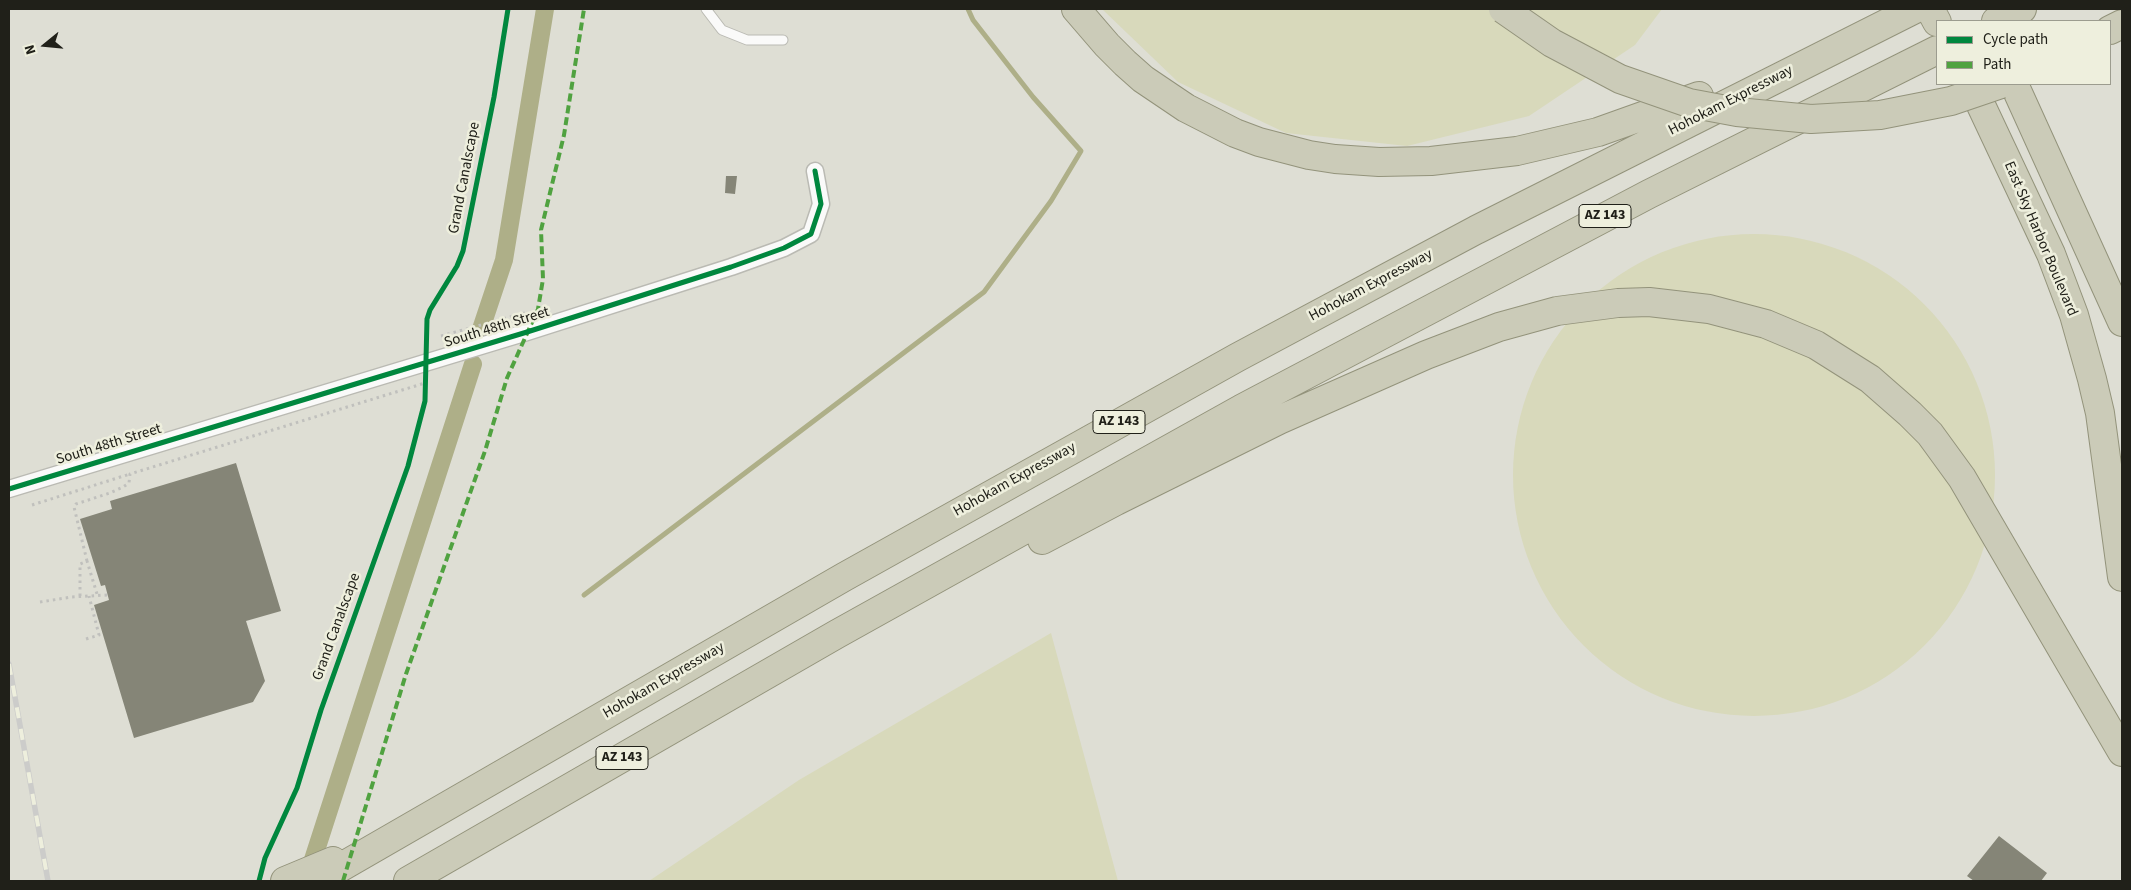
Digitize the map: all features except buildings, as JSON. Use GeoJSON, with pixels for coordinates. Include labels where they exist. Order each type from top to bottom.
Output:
{"type":"FeatureCollection","features":[{"type":"Feature","properties":{"kind":"highway"},"geometry":{"type":"LineString","coordinates":[[1076,9],[1107,45],[1143,79],[1209,121],[1284,150],[1335,159],[1379,162],[1431,161],[1486,155],[1544,145],[1590,134],[1646,117],[1854,38]]}},
{"type":"Feature","properties":{"kind":"highway"},"geometry":{"type":"LineString","coordinates":[[1503,9],[1552,43],[1620,79],[1689,102],[1737,112],[1811,119],[1880,115],[1951,101],[1998,85]]}},
{"type":"Feature","properties":{"kind":"highway","name":"Hohokam Expressway"},"geometry":{"type":"LineString","coordinates":[[317,881],[884,554],[1238,357],[1476,230],[1854,38],[1915,9]]}},
{"type":"Feature","properties":{"kind":"highway"},"geometry":{"type":"LineString","coordinates":[[1930,9],[1936,20]]}},
{"type":"Feature","properties":{"kind":"highway"},"geometry":{"type":"LineString","coordinates":[[1998,20],[2022,9]]}},
{"type":"Feature","properties":{"kind":"highway","name":"AZ 143"},"geometry":{"type":"LineString","coordinates":[[408,881],[836,634],[1167,449],[1402,322],[1649,194],[1936,50]]}},
{"type":"Feature","properties":{"kind":"highway","name":"East Sky Harbor Boulevard"},"geometry":{"type":"LineString","coordinates":[[1971,85],[2050,254],[2074,315],[2100,414],[2122,577]]}},
{"type":"Feature","properties":{"kind":"highway"},"geometry":{"type":"LineString","coordinates":[[2014,85],[2122,322]]}},
{"type":"Feature","properties":{"kind":"highway"},"geometry":{"type":"LineString","coordinates":[[836,634],[975,577],[1170,473],[1279,420],[1426,355],[1499,327],[1557,311],[1618,302],[1681,304],[1738,315],[1799,337],[1843,361],[1870,379],[1930,434],[1962,478],[2122,752]]}},
{"type":"Feature","properties":{"kind":"highway"},"geometry":{"type":"LineString","coordinates":[[285,881],[399,834]]}},
{"type":"Feature","properties":{"kind":"street","name":"South 48th Street"},"geometry":{"type":"LineString","coordinates":[[9,489],[527,332],[731,267],[784,248],[811,234],[821,204],[815,171]]}},
{"type":"Feature","properties":{"kind":"lane"},"geometry":{"type":"LineString","coordinates":[[706,9],[722,30],[747,40],[783,40]]}},
{"type":"Feature","properties":{"kind":"path"},"geometry":{"type":"LineString","coordinates":[[441,336],[533,311]]}},
{"type":"Feature","properties":{"kind":"path"},"geometry":{"type":"LineString","coordinates":[[32,505],[425,380],[425,392]]}},
{"type":"Feature","properties":{"kind":"path"},"geometry":{"type":"LineString","coordinates":[[97,594],[74,507],[76,504],[123,487],[128,483],[130,474]]}},
{"type":"Feature","properties":{"kind":"path"},"geometry":{"type":"LineString","coordinates":[[80,596],[80,564],[87,561]]}},
{"type":"Feature","properties":{"kind":"path"},"geometry":{"type":"LineString","coordinates":[[40,602],[97,594],[108,595]]}},
{"type":"Feature","properties":{"kind":"path"},"geometry":{"type":"LineString","coordinates":[[86,639],[99,635],[89,596]]}},
{"type":"Feature","properties":{"kind":"green space"},"geometry":{"type":"Polygon","coordinates":[[[1102,9],[1662,9],[1635,45],[1529,116],[1407,146],[1286,133],[1178,82],[1102,9]]]}},
{"type":"Feature","properties":{"kind":"green space"},"geometry":{"type":"Polygon","coordinates":[[[1754,234],[1778,235],[1801,239],[1824,244],[1846,252],[1868,262],[1888,275],[1924,305],[1954,341],[1967,361],[1977,383],[1985,405],[1990,428],[1994,451],[1994,499],[1990,522],[1985,545],[1977,567],[1967,589],[1954,609],[1924,645],[1888,675],[1868,688],[1846,698],[1824,706],[1801,711],[1778,715],[1754,716],[1730,715],[1707,711],[1684,706],[1662,698],[1640,688],[1620,675],[1584,645],[1554,609],[1541,589],[1531,567],[1523,545],[1518,522],[1514,499],[1513,475],[1514,451],[1518,428],[1523,405],[1531,383],[1541,361],[1554,341],[1584,305],[1620,275],[1640,262],[1662,252],[1684,244],[1707,239],[1730,235],[1754,234]]]}},
{"type":"Feature","properties":{"kind":"green space"},"geometry":{"type":"Polygon","coordinates":[[[1051,633],[1118,881],[649,881],[799,780],[1051,633]]]}},
{"type":"Feature","properties":{"kind":"waterway"},"geometry":{"type":"LineString","coordinates":[[481,329],[504,260],[545,9]]}},
{"type":"Feature","properties":{"kind":"waterway"},"geometry":{"type":"LineString","coordinates":[[584,595],[984,292],[1051,201],[1081,151],[1033,97],[973,20],[968,9]]}},
{"type":"Feature","properties":{"kind":"waterway"},"geometry":{"type":"LineString","coordinates":[[308,875],[473,364]]}},
{"type":"Feature","properties":{"kind":"railway"},"geometry":{"type":"LineString","coordinates":[[9,664],[48,881]]}},
{"type":"Feature","properties":{"kind":"marked path"},"geometry":{"type":"LineString","coordinates":[[343,881],[406,674],[485,451],[507,378],[538,309],[543,279],[541,230],[564,135],[584,9]]}},
{"type":"Feature","properties":{"kind":"cycle path","name":"Grand Canalscape"},"geometry":{"type":"LineString","coordinates":[[259,881],[265,858],[297,788],[321,710],[408,466],[425,401],[427,319],[430,310],[457,266],[463,251],[494,97],[508,9]]}},
{"type":"Feature","properties":{"kind":"cycle path"},"geometry":{"type":"LineString","coordinates":[[9,489],[527,332],[731,267],[784,248],[811,234],[821,204],[815,171]]}}]}
